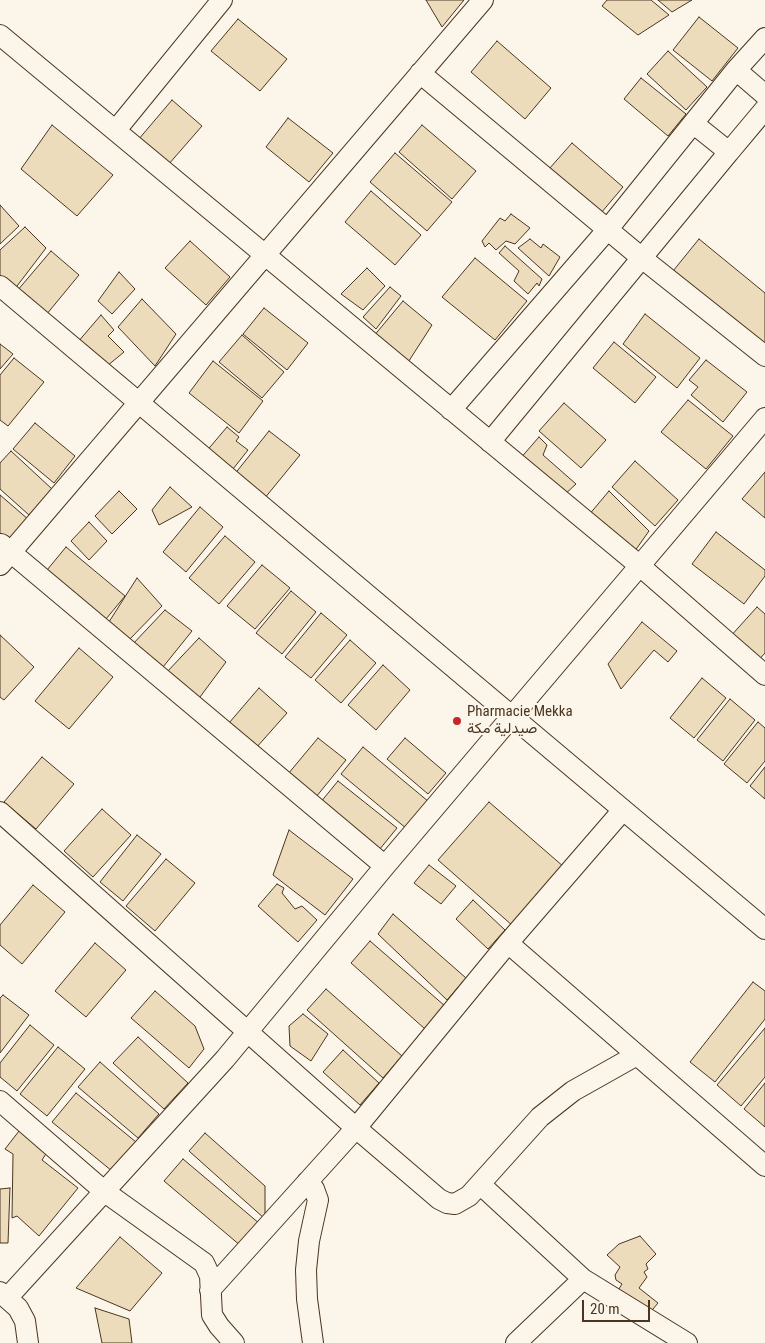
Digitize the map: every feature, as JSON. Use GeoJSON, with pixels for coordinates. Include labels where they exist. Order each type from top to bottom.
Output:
{"type":"FeatureCollection","features":[{"type":"Feature","properties":{"kind":"street"},"geometry":{"type":"LineString","coordinates":[[116,130],[222,0]]}},
{"type":"Feature","properties":{"kind":"street"},"geometry":{"type":"LineString","coordinates":[[385,866],[3,553],[139,404],[483,0]]}},
{"type":"Feature","properties":{"kind":"street"},"geometry":{"type":"LineString","coordinates":[[0,35],[116,130],[264,256],[640,566],[765,675]]}},
{"type":"Feature","properties":{"kind":"street"},"geometry":{"type":"LineString","coordinates":[[451,410],[608,229],[736,70],[765,38]]}},
{"type":"Feature","properties":{"kind":"street"},"geometry":{"type":"LineString","coordinates":[[736,70],[765,94]]}},
{"type":"Feature","properties":{"kind":"street"},"geometry":{"type":"LineString","coordinates":[[420,73],[643,259],[765,356]]}},
{"type":"Feature","properties":{"kind":"street"},"geometry":{"type":"LineString","coordinates":[[490,442],[765,109]]}},
{"type":"Feature","properties":{"kind":"street"},"geometry":{"type":"LineString","coordinates":[[694,124],[729,152]]}},
{"type":"Feature","properties":{"kind":"street"},"geometry":{"type":"LineString","coordinates":[[0,286],[765,929]]}},
{"type":"Feature","properties":{"kind":"street"},"geometry":{"type":"LineString","coordinates":[[28,1343],[25,1320],[4,1295],[105,1192],[248,1032],[385,866],[513,718],[765,418]]}},
{"type":"Feature","properties":{"kind":"street"},"geometry":{"type":"LineString","coordinates":[[210,1290],[356,1128],[508,943],[624,810]]}},
{"type":"Feature","properties":{"kind":"street"},"geometry":{"type":"LineString","coordinates":[[0,812],[356,1128],[446,1203],[462,1201],[481,1185],[540,1117],[573,1091],[637,1055]]}},
{"type":"Feature","properties":{"kind":"street"},"geometry":{"type":"LineString","coordinates":[[508,943],[765,1166]]}},
{"type":"Feature","properties":{"kind":"street"},"geometry":{"type":"LineString","coordinates":[[0,1101],[105,1192],[204,1263],[210,1276],[212,1315],[234,1343]]}},
{"type":"Feature","properties":{"kind":"street"},"geometry":{"type":"LineString","coordinates":[[307,1182],[314,1189],[318,1200],[309,1241],[306,1270],[307,1300],[313,1343]]}},
{"type":"Feature","properties":{"kind":"street"},"geometry":{"type":"LineString","coordinates":[[481,1185],[583,1279],[687,1343]]}},
{"type":"Feature","properties":{"kind":"street"},"geometry":{"type":"LineString","coordinates":[[516,1343],[583,1279]]}},
{"type":"Feature","properties":{"kind":"building"},"geometry":{"type":"Polygon","coordinates":[[[426,0],[464,0],[442,27],[426,0]]]}},
{"type":"Feature","properties":{"kind":"building"},"geometry":{"type":"Polygon","coordinates":[[[607,0],[651,0],[669,15],[638,35],[602,6],[607,0]]]}},
{"type":"Feature","properties":{"kind":"building"},"geometry":{"type":"Polygon","coordinates":[[[658,0],[692,0],[672,12],[658,0]]]}},
{"type":"Feature","properties":{"kind":"building"},"geometry":{"type":"Polygon","coordinates":[[[699,17],[738,48],[712,81],[673,50],[699,17]]]}},
{"type":"Feature","properties":{"kind":"building"},"geometry":{"type":"Polygon","coordinates":[[[238,19],[287,59],[260,91],[211,51],[238,19]]]}},
{"type":"Feature","properties":{"kind":"building"},"geometry":{"type":"Polygon","coordinates":[[[497,41],[551,88],[525,119],[471,72],[497,41]]]}},
{"type":"Feature","properties":{"kind":"building"},"geometry":{"type":"Polygon","coordinates":[[[668,51],[707,87],[686,110],[647,74],[668,51]]]}},
{"type":"Feature","properties":{"kind":"building"},"geometry":{"type":"Polygon","coordinates":[[[641,78],[686,114],[668,136],[624,99],[641,78]]]}},
{"type":"Feature","properties":{"kind":"building"},"geometry":{"type":"Polygon","coordinates":[[[172,100],[202,126],[168,165],[138,140],[172,100]]]}},
{"type":"Feature","properties":{"kind":"building"},"geometry":{"type":"Polygon","coordinates":[[[288,118],[333,153],[309,182],[266,147],[288,118]]]}},
{"type":"Feature","properties":{"kind":"building"},"geometry":{"type":"Polygon","coordinates":[[[52,125],[113,175],[77,216],[21,169],[52,125]]]}},
{"type":"Feature","properties":{"kind":"building"},"geometry":{"type":"Polygon","coordinates":[[[422,125],[476,171],[452,199],[399,152],[422,125]]]}},
{"type":"Feature","properties":{"kind":"building"},"geometry":{"type":"Polygon","coordinates":[[[572,143],[623,187],[601,213],[549,169],[572,143]]]}},
{"type":"Feature","properties":{"kind":"building"},"geometry":{"type":"Polygon","coordinates":[[[395,153],[452,202],[427,231],[370,182],[395,153]]]}},
{"type":"Feature","properties":{"kind":"building"},"geometry":{"type":"Polygon","coordinates":[[[371,191],[421,235],[395,265],[345,222],[371,191]]]}},
{"type":"Feature","properties":{"kind":"building"},"geometry":{"type":"Polygon","coordinates":[[[0,205],[19,226],[0,244],[0,205]]]}},
{"type":"Feature","properties":{"kind":"building"},"geometry":{"type":"Polygon","coordinates":[[[511,214],[530,228],[515,244],[506,241],[496,250],[489,243],[485,247],[482,241],[500,218],[505,221],[511,214]]]}},
{"type":"Feature","properties":{"kind":"building"},"geometry":{"type":"Polygon","coordinates":[[[25,227],[46,248],[14,290],[0,278],[0,250],[25,227]]]}},
{"type":"Feature","properties":{"kind":"building"},"geometry":{"type":"Polygon","coordinates":[[[530,239],[541,248],[543,244],[560,257],[549,276],[518,248],[530,239]]]}},
{"type":"Feature","properties":{"kind":"building"},"geometry":{"type":"Polygon","coordinates":[[[699,239],[765,293],[765,345],[673,271],[699,239]]]}},
{"type":"Feature","properties":{"kind":"building"},"geometry":{"type":"Polygon","coordinates":[[[190,241],[230,277],[206,305],[165,268],[190,241]]]}},
{"type":"Feature","properties":{"kind":"building"},"geometry":{"type":"Polygon","coordinates":[[[505,246],[542,279],[539,286],[537,283],[528,294],[514,281],[519,271],[499,253],[505,246]]]}},
{"type":"Feature","properties":{"kind":"building"},"geometry":{"type":"Polygon","coordinates":[[[51,251],[79,275],[46,315],[17,291],[51,251]]]}},
{"type":"Feature","properties":{"kind":"building"},"geometry":{"type":"Polygon","coordinates":[[[475,258],[527,301],[495,340],[442,297],[475,258]]]}},
{"type":"Feature","properties":{"kind":"building"},"geometry":{"type":"Polygon","coordinates":[[[367,268],[385,286],[363,310],[341,294],[367,268]]]}},
{"type":"Feature","properties":{"kind":"building"},"geometry":{"type":"Polygon","coordinates":[[[119,272],[135,289],[112,314],[98,301],[119,272]]]}},
{"type":"Feature","properties":{"kind":"building"},"geometry":{"type":"Polygon","coordinates":[[[390,287],[401,296],[376,329],[363,317],[390,287]]]}},
{"type":"Feature","properties":{"kind":"building"},"geometry":{"type":"Polygon","coordinates":[[[142,299],[176,334],[155,366],[118,327],[142,299]]]}},
{"type":"Feature","properties":{"kind":"building"},"geometry":{"type":"Polygon","coordinates":[[[403,301],[432,325],[405,367],[373,337],[403,301]]]}},
{"type":"Feature","properties":{"kind":"building"},"geometry":{"type":"Polygon","coordinates":[[[264,308],[308,343],[287,370],[243,334],[264,308]]]}},
{"type":"Feature","properties":{"kind":"building"},"geometry":{"type":"Polygon","coordinates":[[[645,314],[700,358],[677,388],[623,344],[645,314]]]}},
{"type":"Feature","properties":{"kind":"building"},"geometry":{"type":"Polygon","coordinates":[[[101,315],[114,330],[108,336],[124,352],[107,366],[77,343],[101,315]]]}},
{"type":"Feature","properties":{"kind":"building"},"geometry":{"type":"Polygon","coordinates":[[[242,335],[284,372],[262,398],[219,362],[242,335]]]}},
{"type":"Feature","properties":{"kind":"building"},"geometry":{"type":"Polygon","coordinates":[[[614,342],[656,377],[635,403],[593,368],[614,342]]]}},
{"type":"Feature","properties":{"kind":"building"},"geometry":{"type":"Polygon","coordinates":[[[0,344],[13,354],[0,369],[0,344]]]}},
{"type":"Feature","properties":{"kind":"building"},"geometry":{"type":"Polygon","coordinates":[[[14,358],[44,382],[8,426],[0,420],[0,375],[14,358]]]}},
{"type":"Feature","properties":{"kind":"building"},"geometry":{"type":"Polygon","coordinates":[[[706,360],[747,392],[723,422],[691,395],[698,387],[689,380],[706,360]]]}},
{"type":"Feature","properties":{"kind":"building"},"geometry":{"type":"Polygon","coordinates":[[[213,361],[263,401],[239,433],[189,393],[213,361]]]}},
{"type":"Feature","properties":{"kind":"building"},"geometry":{"type":"Polygon","coordinates":[[[688,400],[733,436],[706,469],[661,432],[688,400]]]}},
{"type":"Feature","properties":{"kind":"building"},"geometry":{"type":"Polygon","coordinates":[[[564,403],[606,440],[581,468],[539,431],[564,403]]]}},
{"type":"Feature","properties":{"kind":"building"},"geometry":{"type":"Polygon","coordinates":[[[35,423],[75,456],[54,483],[13,449],[35,423]]]}},
{"type":"Feature","properties":{"kind":"building"},"geometry":{"type":"Polygon","coordinates":[[[227,427],[239,437],[236,441],[248,450],[233,469],[205,453],[227,427]]]}},
{"type":"Feature","properties":{"kind":"building"},"geometry":{"type":"Polygon","coordinates":[[[269,431],[300,455],[264,499],[234,475],[269,431]]]}},
{"type":"Feature","properties":{"kind":"building"},"geometry":{"type":"Polygon","coordinates":[[[539,437],[547,445],[543,455],[576,484],[562,497],[519,460],[539,437]]]}},
{"type":"Feature","properties":{"kind":"building"},"geometry":{"type":"Polygon","coordinates":[[[11,451],[52,489],[29,515],[0,489],[0,463],[11,451]]]}},
{"type":"Feature","properties":{"kind":"building"},"geometry":{"type":"Polygon","coordinates":[[[635,461],[678,500],[655,526],[612,487],[635,461]]]}},
{"type":"Feature","properties":{"kind":"building"},"geometry":{"type":"Polygon","coordinates":[[[765,472],[765,518],[742,499],[765,472]]]}},
{"type":"Feature","properties":{"kind":"building"},"geometry":{"type":"Polygon","coordinates":[[[170,487],[192,507],[159,525],[152,510],[170,487]]]}},
{"type":"Feature","properties":{"kind":"building"},"geometry":{"type":"Polygon","coordinates":[[[119,491],[137,509],[112,534],[95,516],[119,491]]]}},
{"type":"Feature","properties":{"kind":"building"},"geometry":{"type":"Polygon","coordinates":[[[609,491],[649,531],[632,555],[588,516],[609,491]]]}},
{"type":"Feature","properties":{"kind":"building"},"geometry":{"type":"Polygon","coordinates":[[[0,495],[29,520],[8,545],[0,538],[0,495]]]}},
{"type":"Feature","properties":{"kind":"building"},"geometry":{"type":"Polygon","coordinates":[[[200,507],[223,527],[186,572],[163,552],[200,507]]]}},
{"type":"Feature","properties":{"kind":"building"},"geometry":{"type":"Polygon","coordinates":[[[89,522],[107,541],[89,560],[71,541],[89,522]]]}},
{"type":"Feature","properties":{"kind":"building"},"geometry":{"type":"Polygon","coordinates":[[[716,532],[765,570],[765,576],[744,604],[692,564],[716,532]]]}},
{"type":"Feature","properties":{"kind":"building"},"geometry":{"type":"Polygon","coordinates":[[[225,536],[255,562],[219,604],[189,578],[225,536]]]}},
{"type":"Feature","properties":{"kind":"building"},"geometry":{"type":"Polygon","coordinates":[[[66,547],[125,596],[106,619],[47,570],[66,547]]]}},
{"type":"Feature","properties":{"kind":"building"},"geometry":{"type":"Polygon","coordinates":[[[262,565],[290,588],[255,629],[227,606],[262,565]]]}},
{"type":"Feature","properties":{"kind":"building"},"geometry":{"type":"Polygon","coordinates":[[[137,578],[162,606],[128,641],[107,625],[137,578]]]}},
{"type":"Feature","properties":{"kind":"building"},"geometry":{"type":"Polygon","coordinates":[[[291,591],[316,612],[282,654],[256,633],[291,591]]]}},
{"type":"Feature","properties":{"kind":"building"},"geometry":{"type":"Polygon","coordinates":[[[757,607],[765,614],[765,653],[756,663],[729,638],[757,607]]]}},
{"type":"Feature","properties":{"kind":"building"},"geometry":{"type":"Polygon","coordinates":[[[165,610],[192,631],[163,667],[131,646],[165,610]]]}},
{"type":"Feature","properties":{"kind":"building"},"geometry":{"type":"Polygon","coordinates":[[[321,613],[347,635],[311,678],[285,657],[321,613]]]}},
{"type":"Feature","properties":{"kind":"building"},"geometry":{"type":"Polygon","coordinates":[[[642,622],[677,651],[668,662],[654,650],[621,689],[608,664],[642,622]]]}},
{"type":"Feature","properties":{"kind":"building"},"geometry":{"type":"Polygon","coordinates":[[[0,635],[34,667],[4,700],[0,697],[0,635]]]}},
{"type":"Feature","properties":{"kind":"building"},"geometry":{"type":"Polygon","coordinates":[[[199,638],[226,662],[197,701],[166,673],[199,638]]]}},
{"type":"Feature","properties":{"kind":"building"},"geometry":{"type":"Polygon","coordinates":[[[350,640],[376,663],[341,703],[315,680],[350,640]]]}},
{"type":"Feature","properties":{"kind":"building"},"geometry":{"type":"Polygon","coordinates":[[[79,648],[113,677],[69,729],[35,701],[79,648]]]}},
{"type":"Feature","properties":{"kind":"building"},"geometry":{"type":"Polygon","coordinates":[[[383,665],[410,690],[376,730],[348,705],[383,665]]]}},
{"type":"Feature","properties":{"kind":"building"},"geometry":{"type":"Polygon","coordinates":[[[702,678],[726,698],[694,738],[670,718],[702,678]]]}},
{"type":"Feature","properties":{"kind":"building"},"geometry":{"type":"Polygon","coordinates":[[[259,688],[287,713],[256,748],[229,723],[259,688]]]}},
{"type":"Feature","properties":{"kind":"building"},"geometry":{"type":"Polygon","coordinates":[[[730,699],[755,720],[723,761],[697,740],[730,699]]]}},
{"type":"Feature","properties":{"kind":"building"},"geometry":{"type":"Polygon","coordinates":[[[758,722],[765,728],[765,761],[747,783],[724,764],[758,722]]]}},
{"type":"Feature","properties":{"kind":"building"},"geometry":{"type":"Polygon","coordinates":[[[318,738],[346,760],[316,797],[288,774],[318,738]]]}},
{"type":"Feature","properties":{"kind":"building"},"geometry":{"type":"Polygon","coordinates":[[[405,738],[446,773],[428,794],[387,759],[405,738]]]}},
{"type":"Feature","properties":{"kind":"building"},"geometry":{"type":"Polygon","coordinates":[[[363,747],[429,802],[407,829],[341,774],[363,747]]]}},
{"type":"Feature","properties":{"kind":"building"},"geometry":{"type":"Polygon","coordinates":[[[42,757],[74,784],[36,829],[4,802],[42,757]]]}},
{"type":"Feature","properties":{"kind":"building"},"geometry":{"type":"Polygon","coordinates":[[[765,767],[765,799],[750,786],[765,767]]]}},
{"type":"Feature","properties":{"kind":"building"},"geometry":{"type":"Polygon","coordinates":[[[338,781],[397,828],[379,850],[320,803],[338,781]]]}},
{"type":"Feature","properties":{"kind":"building"},"geometry":{"type":"Polygon","coordinates":[[[489,802],[564,867],[513,926],[438,860],[489,802]]]}},
{"type":"Feature","properties":{"kind":"building"},"geometry":{"type":"Polygon","coordinates":[[[102,809],[131,835],[93,877],[64,851],[102,809]]]}},
{"type":"Feature","properties":{"kind":"building"},"geometry":{"type":"Polygon","coordinates":[[[289,830],[353,879],[325,915],[273,875],[289,830]]]}},
{"type":"Feature","properties":{"kind":"building"},"geometry":{"type":"Polygon","coordinates":[[[137,835],[161,854],[123,901],[100,882],[137,835]]]}},
{"type":"Feature","properties":{"kind":"building"},"geometry":{"type":"Polygon","coordinates":[[[166,859],[195,883],[155,931],[126,906],[166,859]]]}},
{"type":"Feature","properties":{"kind":"building"},"geometry":{"type":"Polygon","coordinates":[[[429,865],[456,886],[441,904],[414,883],[429,865]]]}},
{"type":"Feature","properties":{"kind":"building"},"geometry":{"type":"Polygon","coordinates":[[[277,884],[284,888],[282,893],[295,909],[302,906],[317,920],[298,942],[258,906],[277,884]]]}},
{"type":"Feature","properties":{"kind":"building"},"geometry":{"type":"Polygon","coordinates":[[[33,885],[65,912],[22,964],[0,945],[0,925],[33,885]]]}},
{"type":"Feature","properties":{"kind":"building"},"geometry":{"type":"Polygon","coordinates":[[[473,900],[505,930],[488,949],[456,919],[473,900]]]}},
{"type":"Feature","properties":{"kind":"building"},"geometry":{"type":"Polygon","coordinates":[[[393,914],[466,978],[447,1000],[378,934],[393,914]]]}},
{"type":"Feature","properties":{"kind":"building"},"geometry":{"type":"Polygon","coordinates":[[[370,941],[445,1006],[425,1029],[351,963],[370,941]]]}},
{"type":"Feature","properties":{"kind":"building"},"geometry":{"type":"Polygon","coordinates":[[[95,943],[126,970],[86,1017],[55,991],[95,943]]]}},
{"type":"Feature","properties":{"kind":"building"},"geometry":{"type":"Polygon","coordinates":[[[753,982],[765,991],[765,1019],[715,1082],[690,1062],[753,982]]]}},
{"type":"Feature","properties":{"kind":"building"},"geometry":{"type":"Polygon","coordinates":[[[326,989],[402,1056],[383,1078],[307,1010],[326,989]]]}},
{"type":"Feature","properties":{"kind":"building"},"geometry":{"type":"Polygon","coordinates":[[[155,991],[195,1026],[204,1049],[189,1068],[131,1018],[155,991]]]}},
{"type":"Feature","properties":{"kind":"building"},"geometry":{"type":"Polygon","coordinates":[[[3,995],[29,1015],[0,1053],[0,998],[3,995]]]}},
{"type":"Feature","properties":{"kind":"building"},"geometry":{"type":"Polygon","coordinates":[[[303,1014],[328,1034],[311,1061],[290,1046],[289,1026],[303,1014]]]}},
{"type":"Feature","properties":{"kind":"building"},"geometry":{"type":"Polygon","coordinates":[[[30,1025],[54,1045],[17,1091],[0,1077],[0,1063],[30,1025]]]}},
{"type":"Feature","properties":{"kind":"building"},"geometry":{"type":"Polygon","coordinates":[[[765,1028],[765,1077],[741,1106],[717,1085],[765,1028]]]}},
{"type":"Feature","properties":{"kind":"building"},"geometry":{"type":"Polygon","coordinates":[[[138,1037],[188,1083],[164,1109],[113,1063],[138,1037]]]}},
{"type":"Feature","properties":{"kind":"building"},"geometry":{"type":"Polygon","coordinates":[[[58,1047],[85,1069],[47,1116],[20,1094],[58,1047]]]}},
{"type":"Feature","properties":{"kind":"building"},"geometry":{"type":"Polygon","coordinates":[[[343,1050],[379,1083],[360,1105],[323,1072],[343,1050]]]}},
{"type":"Feature","properties":{"kind":"building"},"geometry":{"type":"Polygon","coordinates":[[[100,1062],[159,1114],[138,1138],[78,1087],[100,1062]]]}},
{"type":"Feature","properties":{"kind":"building"},"geometry":{"type":"Polygon","coordinates":[[[765,1083],[765,1127],[744,1109],[765,1083]]]}},
{"type":"Feature","properties":{"kind":"building"},"geometry":{"type":"Polygon","coordinates":[[[76,1093],[136,1142],[112,1171],[52,1122],[76,1093]]]}},
{"type":"Feature","properties":{"kind":"building"},"geometry":{"type":"Polygon","coordinates":[[[23,1126],[49,1149],[42,1160],[78,1188],[39,1236],[17,1216],[12,1218],[13,1154],[5,1149],[23,1126]]]}},
{"type":"Feature","properties":{"kind":"building"},"geometry":{"type":"Polygon","coordinates":[[[205,1133],[265,1186],[265,1219],[189,1151],[205,1133]]]}},
{"type":"Feature","properties":{"kind":"building"},"geometry":{"type":"Polygon","coordinates":[[[183,1159],[260,1224],[241,1246],[164,1181],[183,1159]]]}},
{"type":"Feature","properties":{"kind":"building"},"geometry":{"type":"Polygon","coordinates":[[[10,1188],[8,1243],[0,1243],[0,1189],[10,1188]]]}},
{"type":"Feature","properties":{"kind":"building"},"geometry":{"type":"Polygon","coordinates":[[[640,1236],[656,1254],[646,1264],[648,1269],[644,1272],[647,1277],[639,1288],[658,1303],[648,1315],[617,1292],[622,1284],[616,1280],[615,1275],[620,1267],[607,1255],[619,1244],[640,1236]]]}},
{"type":"Feature","properties":{"kind":"building"},"geometry":{"type":"Polygon","coordinates":[[[120,1237],[162,1273],[130,1311],[76,1288],[120,1237]]]}},
{"type":"Feature","properties":{"kind":"building"},"geometry":{"type":"Polygon","coordinates":[[[95,1308],[129,1319],[132,1343],[102,1343],[95,1308]]]}},
{"type":"Feature","properties":{"kind":"place","name":"Pharmacie Mekka صيدلية مكة"},"geometry":{"type":"Point","coordinates":[457,721]}}]}
